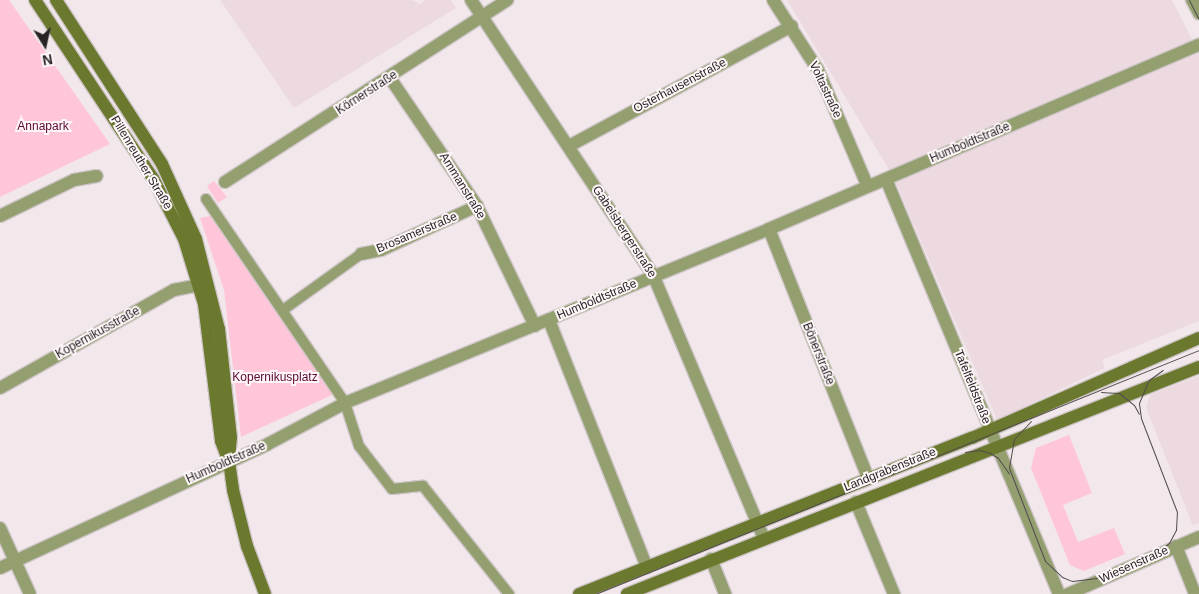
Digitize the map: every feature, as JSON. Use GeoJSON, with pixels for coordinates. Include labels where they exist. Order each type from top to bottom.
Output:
{"type":"FeatureCollection","features":[{"type":"Feature","properties":{"kind":"main road","name":"Pillenreuther Straße"},"geometry":{"type":"LineString","coordinates":[[35,0],[153,178],[179,228],[199,285],[211,341],[221,441],[229,461],[240,519],[265,594]]}},
{"type":"Feature","properties":{"kind":"main road","name":"Pillenreuther Straße"},"geometry":{"type":"LineString","coordinates":[[56,0],[162,164],[190,223],[211,288],[219,330],[231,437],[229,461]]}},
{"type":"Feature","properties":{"kind":"main road","name":"Landgrabenstraße"},"geometry":{"type":"LineString","coordinates":[[579,594],[990,429],[1199,338]]}},
{"type":"Feature","properties":{"kind":"main road","name":"Landgrabenstraße"},"geometry":{"type":"LineString","coordinates":[[627,594],[711,559],[1199,367]]}},
{"type":"Feature","properties":{"kind":"street","name":"Gabelsbergerstraße"},"geometry":{"type":"LineString","coordinates":[[471,0],[654,276],[764,539]]}},
{"type":"Feature","properties":{"kind":"street","name":"Körnerstraße"},"geometry":{"type":"LineString","coordinates":[[225,182],[390,78],[481,15],[507,0]]}},
{"type":"Feature","properties":{"kind":"street","name":"Voltastraße"},"geometry":{"type":"LineString","coordinates":[[773,0],[792,26],[818,70],[867,185]]}},
{"type":"Feature","properties":{"kind":"street"},"geometry":{"type":"LineString","coordinates":[[1192,0],[1199,13]]}},
{"type":"Feature","properties":{"kind":"street","name":"Osterhausenstraße"},"geometry":{"type":"LineString","coordinates":[[569,146],[792,26]]}},
{"type":"Feature","properties":{"kind":"street","name":"Humboldtstraße"},"geometry":{"type":"LineString","coordinates":[[0,568],[229,461],[345,403],[769,229],[867,185],[886,179],[1199,45]]}},
{"type":"Feature","properties":{"kind":"street","name":"Ammanstraße"},"geometry":{"type":"LineString","coordinates":[[390,78],[477,206],[535,326]]}},
{"type":"Feature","properties":{"kind":"street"},"geometry":{"type":"LineString","coordinates":[[0,216],[74,180],[97,176]]}},
{"type":"Feature","properties":{"kind":"street","name":"Tafelfeldstraße"},"geometry":{"type":"LineString","coordinates":[[886,179],[1059,594]]}},
{"type":"Feature","properties":{"kind":"street"},"geometry":{"type":"LineString","coordinates":[[206,198],[345,403],[359,446],[392,489],[423,486],[509,594]]}},
{"type":"Feature","properties":{"kind":"street","name":"Brosamerstraße"},"geometry":{"type":"LineString","coordinates":[[283,310],[361,254],[381,250],[477,206]]}},
{"type":"Feature","properties":{"kind":"street","name":"Bönerstraße"},"geometry":{"type":"LineString","coordinates":[[769,229],[868,478]]}},
{"type":"Feature","properties":{"kind":"street","name":"Kopernikusstraße"},"geometry":{"type":"LineString","coordinates":[[0,388],[174,290],[199,285]]}},
{"type":"Feature","properties":{"kind":"street"},"geometry":{"type":"LineString","coordinates":[[549,320],[647,567]]}},
{"type":"Feature","properties":{"kind":"street"},"geometry":{"type":"LineString","coordinates":[[856,502],[894,594]]}},
{"type":"Feature","properties":{"kind":"street"},"geometry":{"type":"LineString","coordinates":[[0,528],[30,594]]}},
{"type":"Feature","properties":{"kind":"street","name":"Wiesenstraße"},"geometry":{"type":"LineString","coordinates":[[1068,594],[1199,537]]}},
{"type":"Feature","properties":{"kind":"street"},"geometry":{"type":"LineString","coordinates":[[1176,546],[1195,594]]}},
{"type":"Feature","properties":{"kind":"street"},"geometry":{"type":"LineString","coordinates":[[711,559],[726,594]]}},
{"type":"Feature","properties":{"kind":"shaded area"},"geometry":{"type":"Polygon","coordinates":[[[220,0],[412,0],[420,4],[425,0],[451,0],[456,8],[294,108],[220,0]]]}},
{"type":"Feature","properties":{"kind":"shaded area"},"geometry":{"type":"Polygon","coordinates":[[[787,0],[1172,0],[1199,53],[1199,321],[1102,360],[1105,368],[997,420],[894,178],[787,0]]]}},
{"type":"Feature","properties":{"kind":"shaded area"},"geometry":{"type":"Polygon","coordinates":[[[1199,376],[1199,523],[1193,526],[1146,408],[1150,395],[1199,376]]]}},
{"type":"Feature","properties":{"kind":"green space","name":"Annapark"},"geometry":{"type":"Polygon","coordinates":[[[0,0],[9,0],[110,144],[0,197],[0,0]]]}},
{"type":"Feature","properties":{"kind":"green space"},"geometry":{"type":"Polygon","coordinates":[[[214,181],[227,197],[218,203],[207,186],[214,181]]]}},
{"type":"Feature","properties":{"kind":"green space","name":"Kopernikusplatz"},"geometry":{"type":"Polygon","coordinates":[[[210,216],[334,394],[241,437],[224,290],[200,218],[210,216]]]}},
{"type":"Feature","properties":{"kind":"green space"},"geometry":{"type":"Polygon","coordinates":[[[1069,435],[1092,493],[1063,505],[1078,542],[1114,528],[1125,554],[1084,571],[1070,565],[1031,468],[1036,448],[1069,435]]]}},
{"type":"Feature","properties":{"kind":"tram line"},"geometry":{"type":"LineString","coordinates":[[1189,0],[1199,20]]}},
{"type":"Feature","properties":{"kind":"tram line"},"geometry":{"type":"LineString","coordinates":[[595,594],[1199,350]]}},
{"type":"Feature","properties":{"kind":"tram line"},"geometry":{"type":"LineString","coordinates":[[1031,421],[1014,439],[1009,468],[1045,561],[1062,577],[1072,581],[1097,578],[1159,551],[1169,543],[1176,530],[1177,512],[1141,418],[1139,403],[1149,380],[1163,370]]}},
{"type":"Feature","properties":{"kind":"tram line"},"geometry":{"type":"LineString","coordinates":[[1101,392],[1119,393],[1134,405],[1139,414]]}},
{"type":"Feature","properties":{"kind":"tram line"},"geometry":{"type":"LineString","coordinates":[[965,452],[980,450],[990,453],[998,458],[1009,474]]}}]}
